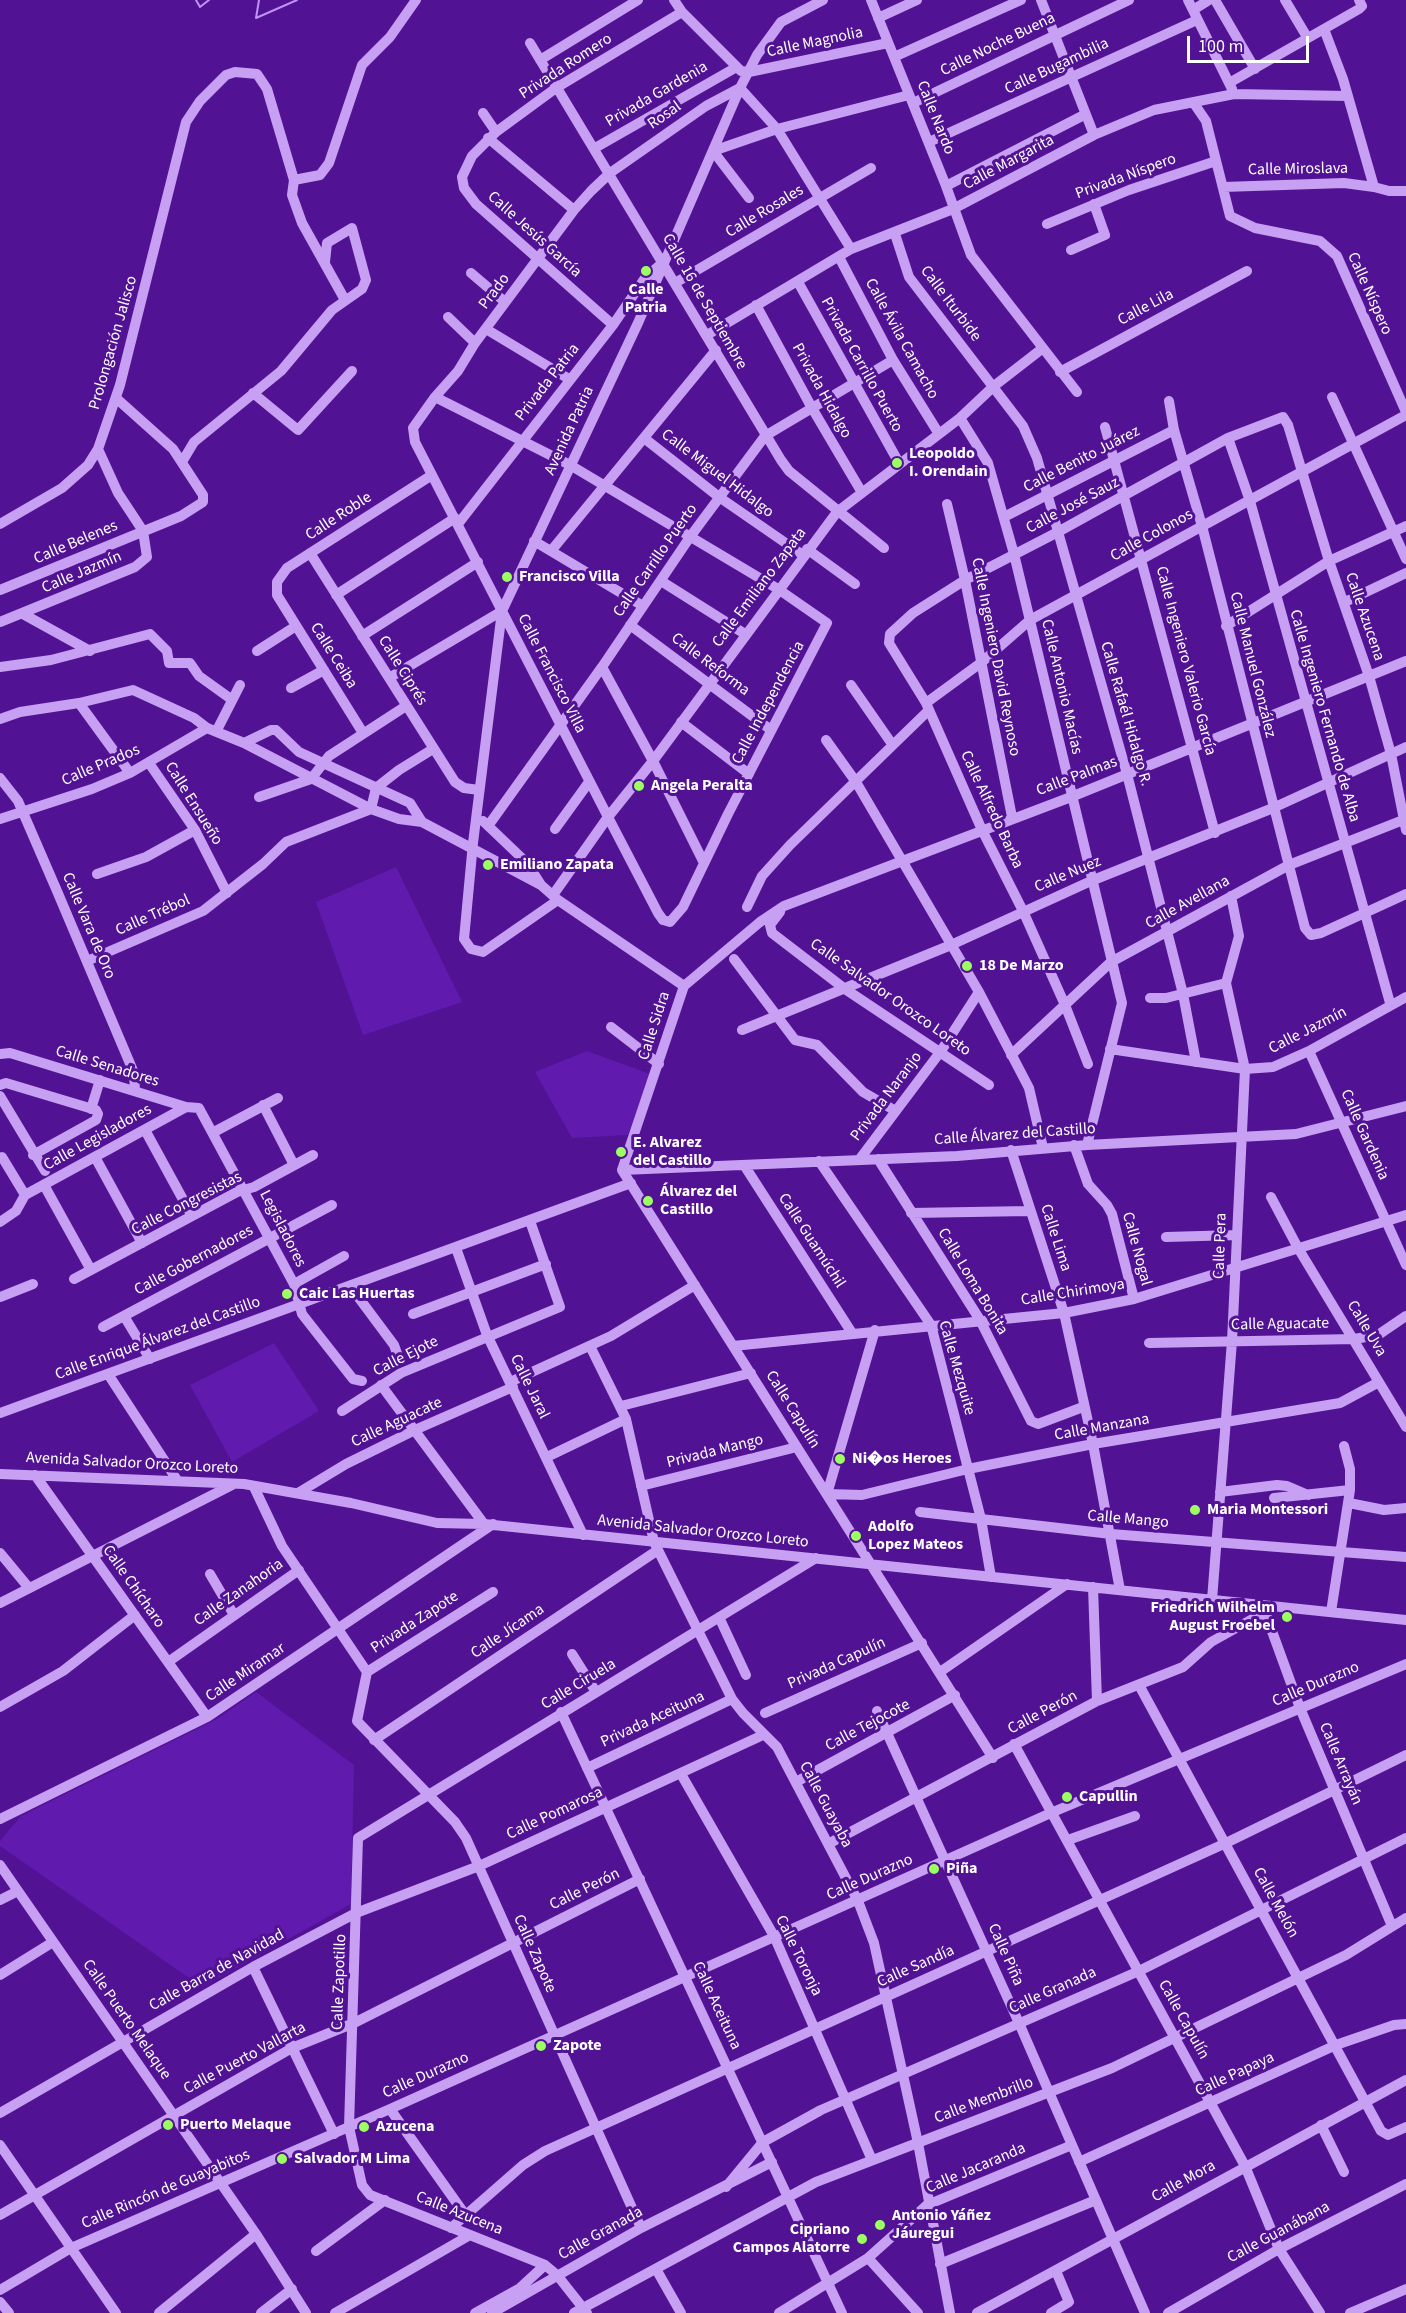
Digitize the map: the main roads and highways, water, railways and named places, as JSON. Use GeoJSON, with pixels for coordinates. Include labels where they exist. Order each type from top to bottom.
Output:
{"type":"FeatureCollection","features":[{"type":"Feature","properties":{"kind":"waterway"},"geometry":{"type":"LineString","coordinates":[[196,0],[200,7],[209,0]]}},
{"type":"Feature","properties":{"kind":"waterway"},"geometry":{"type":"LineString","coordinates":[[259,0],[256,18],[297,0]]}},
{"type":"Feature","properties":{"kind":"place","name":"Calle Patria"},"geometry":{"type":"Point","coordinates":[646,271]}},
{"type":"Feature","properties":{"kind":"place","name":"Leopoldo I. Orendain"},"geometry":{"type":"Point","coordinates":[897,463]}},
{"type":"Feature","properties":{"kind":"place","name":"Francisco Villa"},"geometry":{"type":"Point","coordinates":[507,577]}},
{"type":"Feature","properties":{"kind":"place","name":"Angela Peralta"},"geometry":{"type":"Point","coordinates":[639,786]}},
{"type":"Feature","properties":{"kind":"place","name":"Emiliano Zapata"},"geometry":{"type":"Point","coordinates":[488,865]}},
{"type":"Feature","properties":{"kind":"place","name":"18 De Marzo"},"geometry":{"type":"Point","coordinates":[967,966]}},
{"type":"Feature","properties":{"kind":"place","name":"E. Alvarez del Castillo"},"geometry":{"type":"Point","coordinates":[621,1152]}},
{"type":"Feature","properties":{"kind":"place","name":"Álvarez del Castillo"},"geometry":{"type":"Point","coordinates":[648,1201]}},
{"type":"Feature","properties":{"kind":"place","name":"Caic Las Huertas"},"geometry":{"type":"Point","coordinates":[287,1294]}},
{"type":"Feature","properties":{"kind":"place","name":"Ni�os Heroes"},"geometry":{"type":"Point","coordinates":[840,1459]}},
{"type":"Feature","properties":{"kind":"place","name":"Maria Montessori"},"geometry":{"type":"Point","coordinates":[1195,1510]}},
{"type":"Feature","properties":{"kind":"place","name":"Adolfo Lopez Mateos"},"geometry":{"type":"Point","coordinates":[856,1536]}},
{"type":"Feature","properties":{"kind":"place","name":"Friedrich Wilhelm August Froebel"},"geometry":{"type":"Point","coordinates":[1287,1617]}},
{"type":"Feature","properties":{"kind":"place","name":"Capullin"},"geometry":{"type":"Point","coordinates":[1067,1797]}},
{"type":"Feature","properties":{"kind":"place","name":"Piña"},"geometry":{"type":"Point","coordinates":[934,1869]}},
{"type":"Feature","properties":{"kind":"place","name":"Zapote"},"geometry":{"type":"Point","coordinates":[541,2046]}},
{"type":"Feature","properties":{"kind":"place","name":"Puerto Melaque"},"geometry":{"type":"Point","coordinates":[168,2125]}},
{"type":"Feature","properties":{"kind":"place","name":"Azucena"},"geometry":{"type":"Point","coordinates":[364,2127]}},
{"type":"Feature","properties":{"kind":"place","name":"Salvador M Lima"},"geometry":{"type":"Point","coordinates":[282,2159]}},
{"type":"Feature","properties":{"kind":"place","name":"Antonio Yáñez Jáuregui"},"geometry":{"type":"Point","coordinates":[880,2225]}},
{"type":"Feature","properties":{"kind":"place","name":"Cipriano Campos Alatorre"},"geometry":{"type":"Point","coordinates":[862,2239]}}]}
